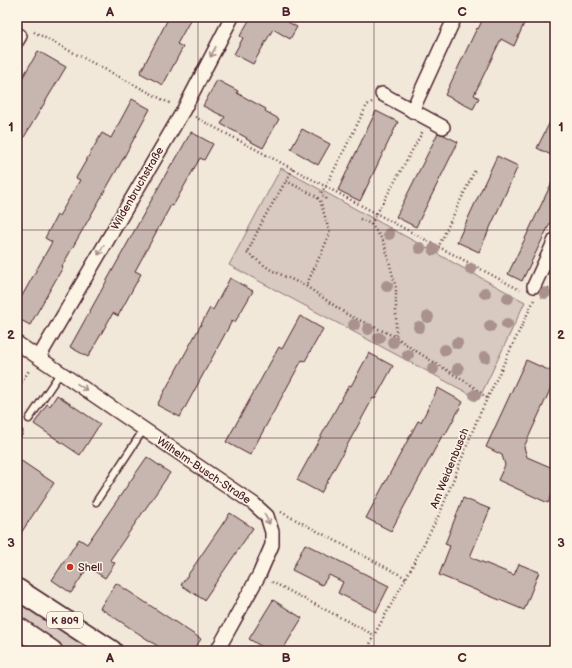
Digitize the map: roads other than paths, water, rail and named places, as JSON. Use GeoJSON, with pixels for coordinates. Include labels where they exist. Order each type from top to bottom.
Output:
{"type":"FeatureCollection","features":[{"type":"Feature","properties":{"kind":"main road","name":"K 809"},"geometry":{"type":"LineString","coordinates":[[17,588],[112,651]]}},
{"type":"Feature","properties":{"kind":"main road","name":"K 809"},"geometry":{"type":"LineString","coordinates":[[17,627],[52,651]]}},
{"type":"Feature","properties":{"kind":"street","name":"Wildenbruchstraße"},"geometry":{"type":"LineString","coordinates":[[38,357],[183,111],[232,17]]}},
{"type":"Feature","properties":{"kind":"street"},"geometry":{"type":"LineString","coordinates":[[417,113],[455,17]]}},
{"type":"Feature","properties":{"kind":"street"},"geometry":{"type":"LineString","coordinates":[[382,94],[443,127]]}},
{"type":"Feature","properties":{"kind":"street"},"geometry":{"type":"LineString","coordinates":[[534,292],[555,240]]}},
{"type":"Feature","properties":{"kind":"street","name":"Wilhelm-Busch-Straße"},"geometry":{"type":"LineString","coordinates":[[17,343],[254,504],[267,516],[272,532],[272,545],[259,575],[217,651]]}},
{"type":"Feature","properties":{"kind":"lane"},"geometry":{"type":"LineString","coordinates":[[29,419],[61,372]]}},
{"type":"Feature","properties":{"kind":"lane"},"geometry":{"type":"LineString","coordinates":[[96,502],[144,429]]}},
{"type":"Feature","properties":{"kind":"place","name":"Shell"},"geometry":{"type":"Point","coordinates":[70,567]}}]}
